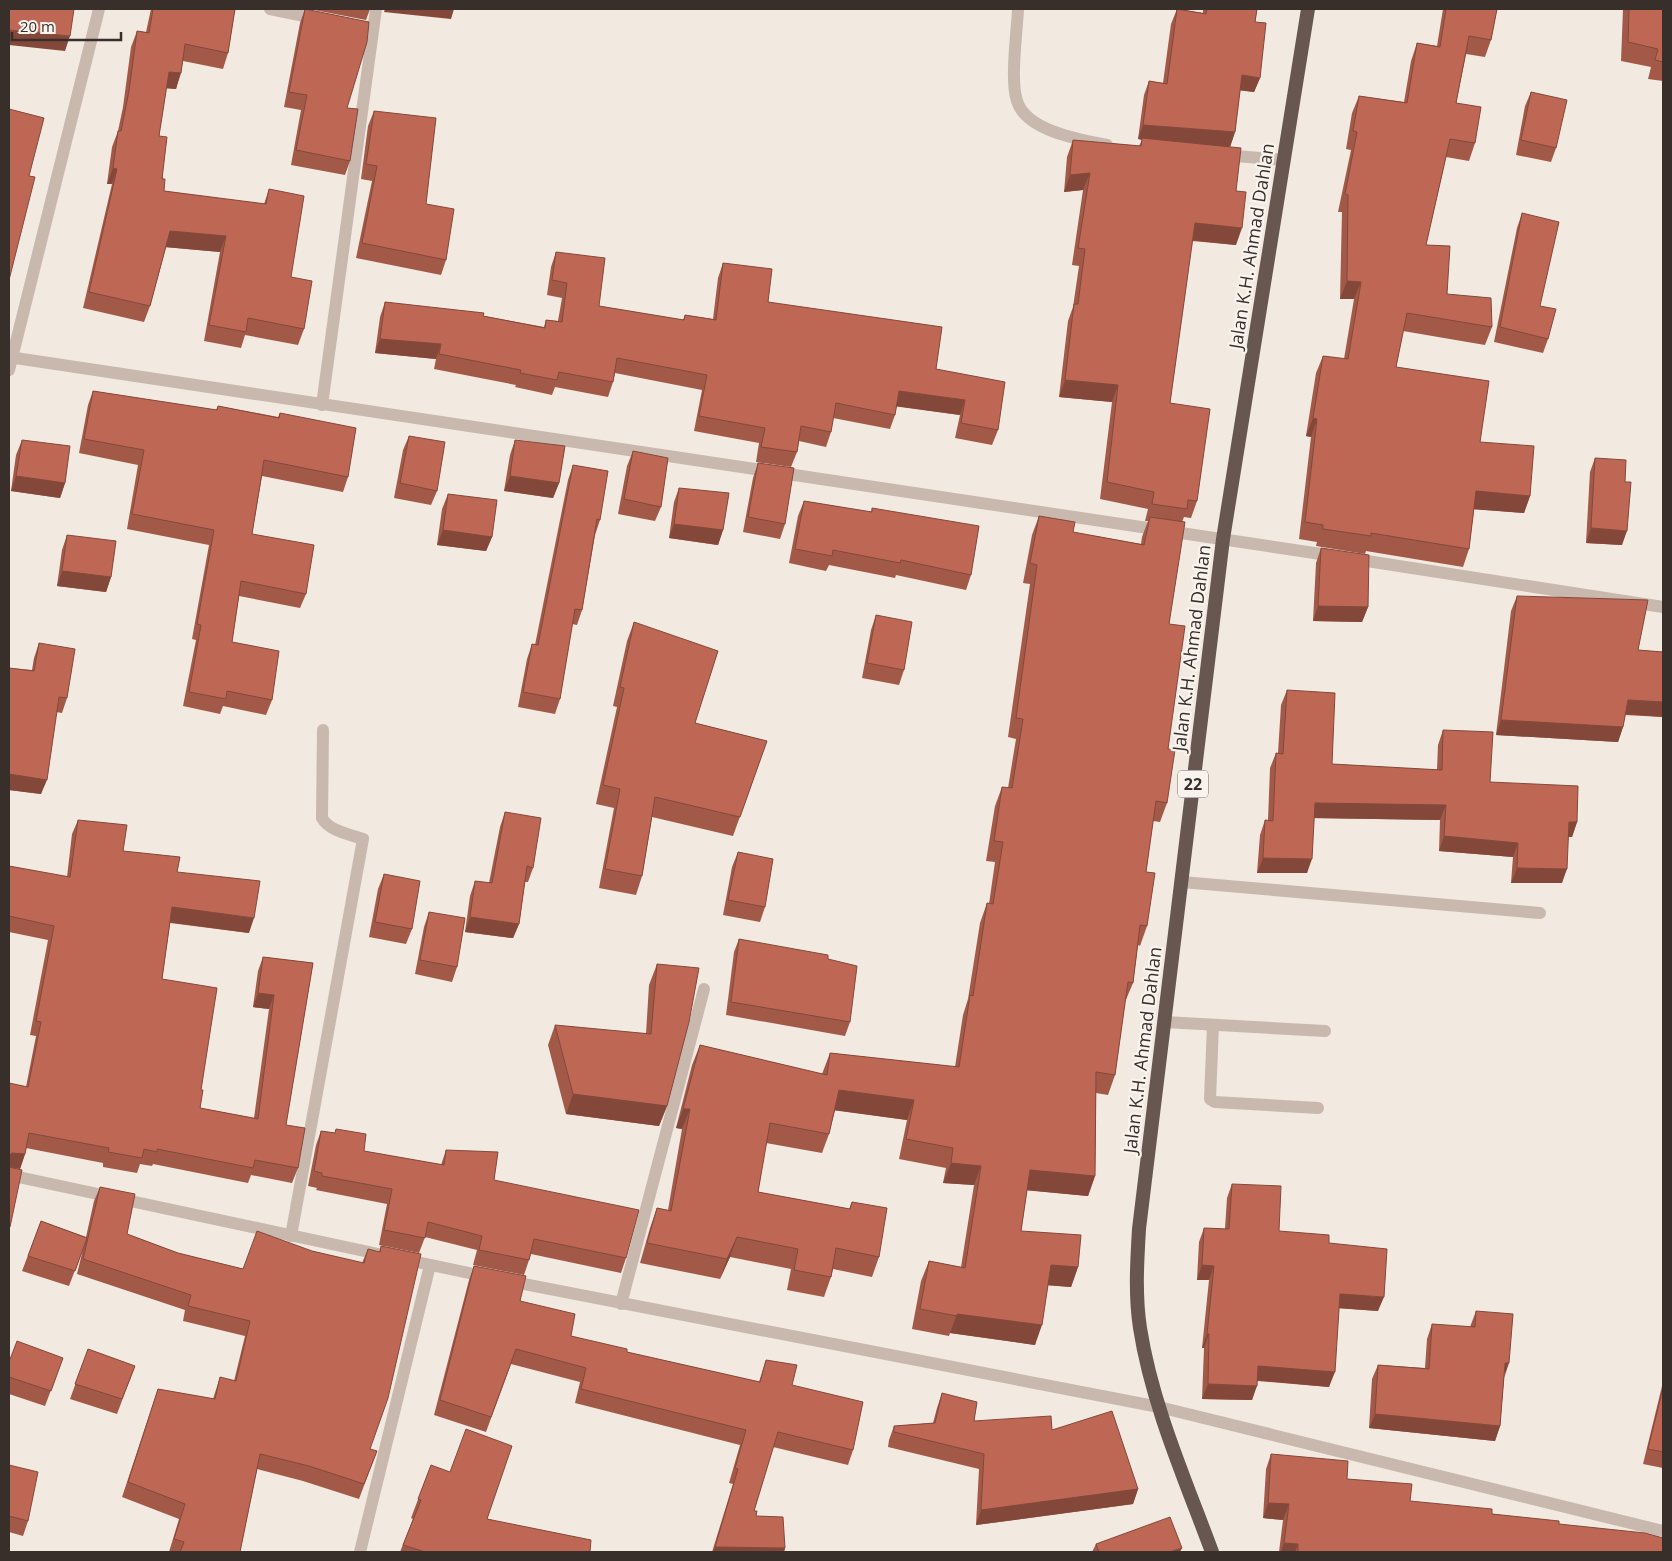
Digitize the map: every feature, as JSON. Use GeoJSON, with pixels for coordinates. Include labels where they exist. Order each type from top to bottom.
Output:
{"type":"FeatureCollection","features":[{"type":"Feature","properties":{"kind":"highway","name":"Jalan K.H. Ahmad Dahlan"},"geometry":{"type":"LineString","coordinates":[[1212,1552],[1159,1407],[1140,1328],[1136,1274],[1139,1229],[1223,539],[1308,9]]}},
{"type":"Feature","properties":{"kind":"street"},"geometry":{"type":"LineString","coordinates":[[99,9],[10,362],[322,405],[1223,539],[1663,607]]}},
{"type":"Feature","properties":{"kind":"street"},"geometry":{"type":"LineString","coordinates":[[270,9],[336,22]]}},
{"type":"Feature","properties":{"kind":"street"},"geometry":{"type":"LineString","coordinates":[[322,405],[368,29],[376,9]]}},
{"type":"Feature","properties":{"kind":"street"},"geometry":{"type":"LineString","coordinates":[[1018,9],[1014,85],[1017,103],[1030,119],[1068,137],[1118,146]]}},
{"type":"Feature","properties":{"kind":"street"},"geometry":{"type":"LineString","coordinates":[[1216,154],[1284,160]]}},
{"type":"Feature","properties":{"kind":"street"},"geometry":{"type":"LineString","coordinates":[[291,1236],[363,839],[334,829],[325,824],[322,818],[324,730]]}},
{"type":"Feature","properties":{"kind":"street"},"geometry":{"type":"LineString","coordinates":[[1182,882],[1540,913]]}},
{"type":"Feature","properties":{"kind":"street"},"geometry":{"type":"LineString","coordinates":[[621,1304],[704,989]]}},
{"type":"Feature","properties":{"kind":"street"},"geometry":{"type":"LineString","coordinates":[[1165,1022],[1325,1031]]}},
{"type":"Feature","properties":{"kind":"street"},"geometry":{"type":"LineString","coordinates":[[1213,1025],[1210,1100],[1215,1102],[1318,1108]]}},
{"type":"Feature","properties":{"kind":"street"},"geometry":{"type":"LineString","coordinates":[[9,1176],[621,1304],[1159,1407],[1663,1531]]}},
{"type":"Feature","properties":{"kind":"street"},"geometry":{"type":"LineString","coordinates":[[360,1552],[430,1265]]}},
{"type":"Feature","properties":{"kind":"building"},"geometry":{"type":"Polygon","coordinates":[[[9,9],[74,9],[70,36],[9,30],[9,9]]]}},
{"type":"Feature","properties":{"kind":"building"},"geometry":{"type":"Polygon","coordinates":[[[153,9],[235,9],[228,53],[185,44],[181,73],[169,72],[159,136],[167,137],[162,179],[165,179],[164,191],[266,204],[269,189],[304,196],[291,277],[312,281],[304,329],[248,318],[246,332],[209,325],[226,236],[170,231],[150,306],[89,292],[117,169],[113,168],[118,131],[121,131],[129,91],[137,31],[149,33],[153,9]]]}},
{"type":"Feature","properties":{"kind":"building"},"geometry":{"type":"Polygon","coordinates":[[[305,9],[369,22],[367,42],[347,108],[358,109],[350,161],[296,150],[307,95],[289,92],[305,9]]]}},
{"type":"Feature","properties":{"kind":"building"},"geometry":{"type":"Polygon","coordinates":[[[1177,9],[1206,14],[1207,9],[1257,9],[1255,22],[1266,23],[1260,78],[1242,75],[1235,132],[1143,125],[1149,81],[1167,84],[1177,9]]]}},
{"type":"Feature","properties":{"kind":"building"},"geometry":{"type":"Polygon","coordinates":[[[1446,9],[1497,9],[1491,40],[1469,36],[1456,103],[1481,107],[1475,143],[1450,139],[1426,245],[1450,246],[1447,294],[1491,298],[1492,327],[1407,313],[1396,367],[1489,381],[1480,442],[1534,446],[1530,496],[1476,491],[1469,549],[1371,533],[1371,536],[1323,529],[1323,525],[1305,522],[1317,419],[1313,418],[1323,356],[1348,359],[1361,282],[1347,281],[1348,195],[1345,194],[1357,132],[1353,131],[1359,96],[1407,103],[1417,43],[1440,47],[1446,9]]]}},
{"type":"Feature","properties":{"kind":"building"},"geometry":{"type":"Polygon","coordinates":[[[1629,9],[1663,9],[1663,62],[1655,60],[1658,49],[1628,42],[1629,9]]]}},
{"type":"Feature","properties":{"kind":"building"},"geometry":{"type":"Polygon","coordinates":[[[1531,92],[1567,100],[1556,148],[1521,140],[1531,92]]]}},
{"type":"Feature","properties":{"kind":"building"},"geometry":{"type":"Polygon","coordinates":[[[9,109],[44,118],[29,176],[35,177],[9,280],[9,109]]]}},
{"type":"Feature","properties":{"kind":"building"},"geometry":{"type":"Polygon","coordinates":[[[374,111],[436,118],[426,204],[454,209],[446,260],[362,243],[377,166],[366,164],[374,111]]]}},
{"type":"Feature","properties":{"kind":"building"},"geometry":{"type":"Polygon","coordinates":[[[1142,138],[1241,148],[1236,191],[1246,192],[1242,228],[1195,223],[1170,403],[1210,409],[1197,501],[1188,500],[1187,509],[1152,504],[1154,492],[1107,482],[1118,385],[1065,380],[1074,304],[1078,304],[1085,249],[1078,248],[1090,173],[1070,175],[1073,140],[1141,146],[1142,138]]]}},
{"type":"Feature","properties":{"kind":"building"},"geometry":{"type":"Polygon","coordinates":[[[1522,213],[1559,222],[1540,306],[1556,309],[1548,339],[1500,327],[1522,213]]]}},
{"type":"Feature","properties":{"kind":"building"},"geometry":{"type":"Polygon","coordinates":[[[556,252],[605,258],[599,306],[684,320],[685,315],[716,320],[723,263],[772,269],[768,302],[942,327],[936,369],[1005,382],[998,430],[961,423],[965,400],[899,391],[895,415],[836,403],[831,432],[801,426],[797,452],[761,447],[765,428],[699,416],[707,375],[617,358],[613,382],[559,372],[557,380],[520,373],[521,370],[439,354],[441,344],[380,339],[385,302],[484,313],[483,316],[545,328],[546,320],[562,322],[567,283],[552,280],[556,252]]]}},
{"type":"Feature","properties":{"kind":"building"},"geometry":{"type":"Polygon","coordinates":[[[93,391],[217,410],[218,406],[279,418],[280,413],[356,428],[348,477],[264,460],[252,534],[314,545],[306,594],[241,581],[232,642],[279,651],[272,700],[227,691],[226,699],[189,692],[201,625],[197,624],[214,530],[132,514],[144,450],[84,439],[93,391]]]}},
{"type":"Feature","properties":{"kind":"building"},"geometry":{"type":"Polygon","coordinates":[[[409,436],[445,442],[437,491],[400,483],[409,436]]]}},
{"type":"Feature","properties":{"kind":"building"},"geometry":{"type":"Polygon","coordinates":[[[22,440],[70,446],[65,483],[16,476],[22,440]]]}},
{"type":"Feature","properties":{"kind":"building"},"geometry":{"type":"Polygon","coordinates":[[[515,440],[565,446],[559,483],[510,476],[515,440]]]}},
{"type":"Feature","properties":{"kind":"building"},"geometry":{"type":"Polygon","coordinates":[[[633,451],[668,458],[661,507],[624,499],[633,451]]]}},
{"type":"Feature","properties":{"kind":"building"},"geometry":{"type":"Polygon","coordinates":[[[1595,458],[1626,460],[1625,482],[1631,482],[1627,531],[1591,528],[1595,458]]]}},
{"type":"Feature","properties":{"kind":"building"},"geometry":{"type":"Polygon","coordinates":[[[758,463],[794,468],[785,524],[748,517],[758,463]]]}},
{"type":"Feature","properties":{"kind":"building"},"geometry":{"type":"Polygon","coordinates":[[[573,465],[608,471],[600,520],[597,519],[582,610],[575,609],[560,699],[523,692],[532,644],[538,645],[573,465]]]}},
{"type":"Feature","properties":{"kind":"building"},"geometry":{"type":"Polygon","coordinates":[[[679,488],[729,493],[723,530],[674,524],[679,488]]]}},
{"type":"Feature","properties":{"kind":"building"},"geometry":{"type":"Polygon","coordinates":[[[448,494],[497,500],[492,537],[443,530],[448,494]]]}},
{"type":"Feature","properties":{"kind":"building"},"geometry":{"type":"Polygon","coordinates":[[[804,501],[872,512],[872,508],[979,526],[971,575],[901,560],[900,563],[833,550],[832,556],[795,549],[804,501]]]}},
{"type":"Feature","properties":{"kind":"building"},"geometry":{"type":"Polygon","coordinates":[[[1039,516],[1075,522],[1073,532],[1144,545],[1150,517],[1185,522],[1169,624],[1185,626],[1168,749],[1175,750],[1167,803],[1156,801],[1146,872],[1155,873],[1147,926],[1140,925],[1133,983],[1128,982],[1115,1075],[1096,1072],[1095,1176],[1030,1170],[1021,1231],[1081,1235],[1078,1267],[1051,1265],[1042,1325],[957,1314],[957,1316],[920,1309],[929,1261],[965,1268],[981,1166],[951,1163],[953,1148],[906,1139],[914,1100],[839,1090],[829,1134],[770,1123],[758,1192],[850,1209],[852,1202],[887,1208],[879,1257],[836,1248],[831,1277],[794,1270],[798,1249],[737,1237],[727,1259],[647,1243],[657,1208],[671,1211],[690,1109],[683,1109],[700,1045],[827,1075],[830,1053],[959,1067],[970,995],[973,996],[987,903],[993,904],[1003,842],[994,841],[1002,787],[1012,788],[1023,719],[1016,718],[1037,565],[1030,563],[1039,516]]]}},
{"type":"Feature","properties":{"kind":"building"},"geometry":{"type":"Polygon","coordinates":[[[67,535],[116,541],[111,577],[62,571],[67,535]]]}},
{"type":"Feature","properties":{"kind":"building"},"geometry":{"type":"Polygon","coordinates":[[[1321,548],[1369,555],[1368,607],[1318,606],[1321,548]]]}},
{"type":"Feature","properties":{"kind":"building"},"geometry":{"type":"Polygon","coordinates":[[[1517,596],[1648,600],[1638,650],[1663,652],[1663,702],[1628,700],[1623,727],[1501,720],[1517,596]]]}},
{"type":"Feature","properties":{"kind":"building"},"geometry":{"type":"Polygon","coordinates":[[[876,615],[912,622],[904,670],[867,663],[876,615]]]}},
{"type":"Feature","properties":{"kind":"building"},"geometry":{"type":"Polygon","coordinates":[[[634,622],[718,651],[695,723],[767,741],[740,817],[655,797],[642,876],[605,869],[620,789],[603,785],[624,688],[620,687],[634,622]]]}},
{"type":"Feature","properties":{"kind":"building"},"geometry":{"type":"Polygon","coordinates":[[[39,643],[75,649],[67,698],[59,697],[47,780],[9,774],[9,668],[34,671],[39,643]]]}},
{"type":"Feature","properties":{"kind":"building"},"geometry":{"type":"Polygon","coordinates":[[[1287,690],[1335,693],[1332,764],[1442,770],[1443,730],[1493,732],[1490,782],[1578,786],[1577,822],[1569,822],[1567,869],[1517,868],[1518,843],[1444,836],[1446,805],[1315,803],[1312,859],[1263,858],[1265,820],[1273,821],[1276,753],[1283,754],[1287,690]]]}},
{"type":"Feature","properties":{"kind":"building"},"geometry":{"type":"Polygon","coordinates":[[[505,812],[541,818],[533,868],[527,866],[519,924],[470,917],[475,881],[492,883],[505,812]]]}},
{"type":"Feature","properties":{"kind":"building"},"geometry":{"type":"Polygon","coordinates":[[[78,820],[127,825],[123,851],[180,857],[177,872],[260,881],[254,918],[172,907],[162,979],[217,988],[201,1090],[203,1090],[200,1108],[258,1119],[274,995],[258,993],[263,957],[313,963],[286,1125],[305,1128],[298,1168],[255,1160],[253,1168],[157,1149],[157,1152],[144,1149],[142,1158],[108,1152],[109,1148],[29,1133],[25,1154],[12,1153],[9,1156],[9,1083],[28,1087],[41,1022],[36,1021],[54,926],[9,916],[9,866],[70,877],[78,820]]]}},
{"type":"Feature","properties":{"kind":"building"},"geometry":{"type":"Polygon","coordinates":[[[738,852],[773,859],[765,907],[728,900],[738,852]]]}},
{"type":"Feature","properties":{"kind":"building"},"geometry":{"type":"Polygon","coordinates":[[[384,874],[420,881],[412,929],[375,922],[384,874]]]}},
{"type":"Feature","properties":{"kind":"building"},"geometry":{"type":"Polygon","coordinates":[[[429,912],[465,918],[457,967],[420,960],[429,912]]]}},
{"type":"Feature","properties":{"kind":"building"},"geometry":{"type":"Polygon","coordinates":[[[739,939],[828,955],[828,959],[857,966],[850,1022],[731,1002],[739,939]]]}},
{"type":"Feature","properties":{"kind":"building"},"geometry":{"type":"Polygon","coordinates":[[[657,964],[699,968],[689,1022],[667,1106],[573,1094],[555,1025],[651,1034],[657,964]]]}},
{"type":"Feature","properties":{"kind":"building"},"geometry":{"type":"Polygon","coordinates":[[[336,1129],[366,1134],[364,1151],[444,1165],[446,1150],[498,1152],[494,1180],[639,1210],[626,1258],[534,1239],[529,1260],[479,1250],[482,1236],[428,1222],[425,1238],[384,1230],[392,1189],[322,1176],[322,1173],[314,1171],[321,1131],[335,1133],[336,1129]]]}},
{"type":"Feature","properties":{"kind":"building"},"geometry":{"type":"Polygon","coordinates":[[[9,1167],[22,1170],[10,1227],[9,1227],[9,1167]]]}},
{"type":"Feature","properties":{"kind":"building"},"geometry":{"type":"Polygon","coordinates":[[[1232,1184],[1281,1186],[1279,1231],[1329,1235],[1329,1243],[1387,1249],[1384,1297],[1340,1294],[1335,1372],[1258,1366],[1257,1386],[1208,1384],[1209,1334],[1207,1334],[1214,1266],[1202,1265],[1204,1228],[1229,1229],[1232,1184]]]}},
{"type":"Feature","properties":{"kind":"building"},"geometry":{"type":"Polygon","coordinates":[[[100,1187],[135,1194],[127,1234],[178,1253],[243,1269],[257,1231],[312,1251],[364,1263],[368,1249],[380,1252],[381,1246],[421,1254],[388,1398],[370,1449],[377,1451],[364,1484],[309,1466],[260,1454],[240,1552],[180,1552],[184,1542],[174,1539],[185,1504],[128,1482],[158,1389],[215,1399],[220,1377],[236,1381],[250,1321],[188,1306],[191,1295],[83,1259],[100,1187]]]}},
{"type":"Feature","properties":{"kind":"building"},"geometry":{"type":"Polygon","coordinates":[[[41,1221],[87,1238],[75,1271],[28,1256],[41,1221]]]}},
{"type":"Feature","properties":{"kind":"building"},"geometry":{"type":"Polygon","coordinates":[[[474,1266],[526,1276],[520,1301],[575,1314],[571,1336],[627,1349],[627,1352],[760,1382],[766,1360],[797,1365],[792,1385],[863,1402],[853,1450],[778,1432],[754,1511],[757,1511],[756,1516],[783,1517],[785,1548],[715,1547],[738,1469],[735,1468],[746,1430],[581,1389],[586,1368],[516,1349],[491,1417],[440,1400],[474,1266]]]}},
{"type":"Feature","properties":{"kind":"building"},"geometry":{"type":"Polygon","coordinates":[[[1476,1311],[1513,1314],[1509,1363],[1505,1363],[1500,1426],[1375,1414],[1378,1365],[1429,1369],[1432,1324],[1475,1327],[1476,1311]]]}},
{"type":"Feature","properties":{"kind":"building"},"geometry":{"type":"Polygon","coordinates":[[[17,1341],[63,1358],[51,1391],[9,1377],[9,1362],[17,1341]]]}},
{"type":"Feature","properties":{"kind":"building"},"geometry":{"type":"Polygon","coordinates":[[[88,1349],[135,1366],[122,1399],[75,1384],[88,1349]]]}},
{"type":"Feature","properties":{"kind":"building"},"geometry":{"type":"Polygon","coordinates":[[[1663,1388],[1663,1452],[1648,1449],[1663,1388]]]}},
{"type":"Feature","properties":{"kind":"building"},"geometry":{"type":"Polygon","coordinates":[[[942,1393],[977,1402],[974,1421],[1051,1416],[1052,1430],[1112,1411],[1138,1489],[981,1510],[984,1454],[894,1432],[894,1426],[935,1423],[942,1393]]]}},
{"type":"Feature","properties":{"kind":"building"},"geometry":{"type":"Polygon","coordinates":[[[466,1429],[512,1446],[487,1519],[591,1540],[590,1552],[425,1552],[403,1545],[421,1500],[418,1499],[431,1465],[450,1472],[466,1429]]]}},
{"type":"Feature","properties":{"kind":"building"},"geometry":{"type":"Polygon","coordinates":[[[1271,1454],[1348,1461],[1347,1479],[1412,1484],[1410,1501],[1492,1509],[1492,1514],[1559,1521],[1559,1524],[1645,1533],[1663,1538],[1663,1552],[1298,1552],[1298,1544],[1284,1543],[1289,1504],[1268,1503],[1271,1454]]]}},
{"type":"Feature","properties":{"kind":"building"},"geometry":{"type":"Polygon","coordinates":[[[9,1465],[38,1472],[28,1521],[9,1516],[9,1465]]]}},
{"type":"Feature","properties":{"kind":"building"},"geometry":{"type":"Polygon","coordinates":[[[1170,1517],[1182,1548],[1172,1552],[1099,1552],[1096,1544],[1170,1517]]]}}]}
